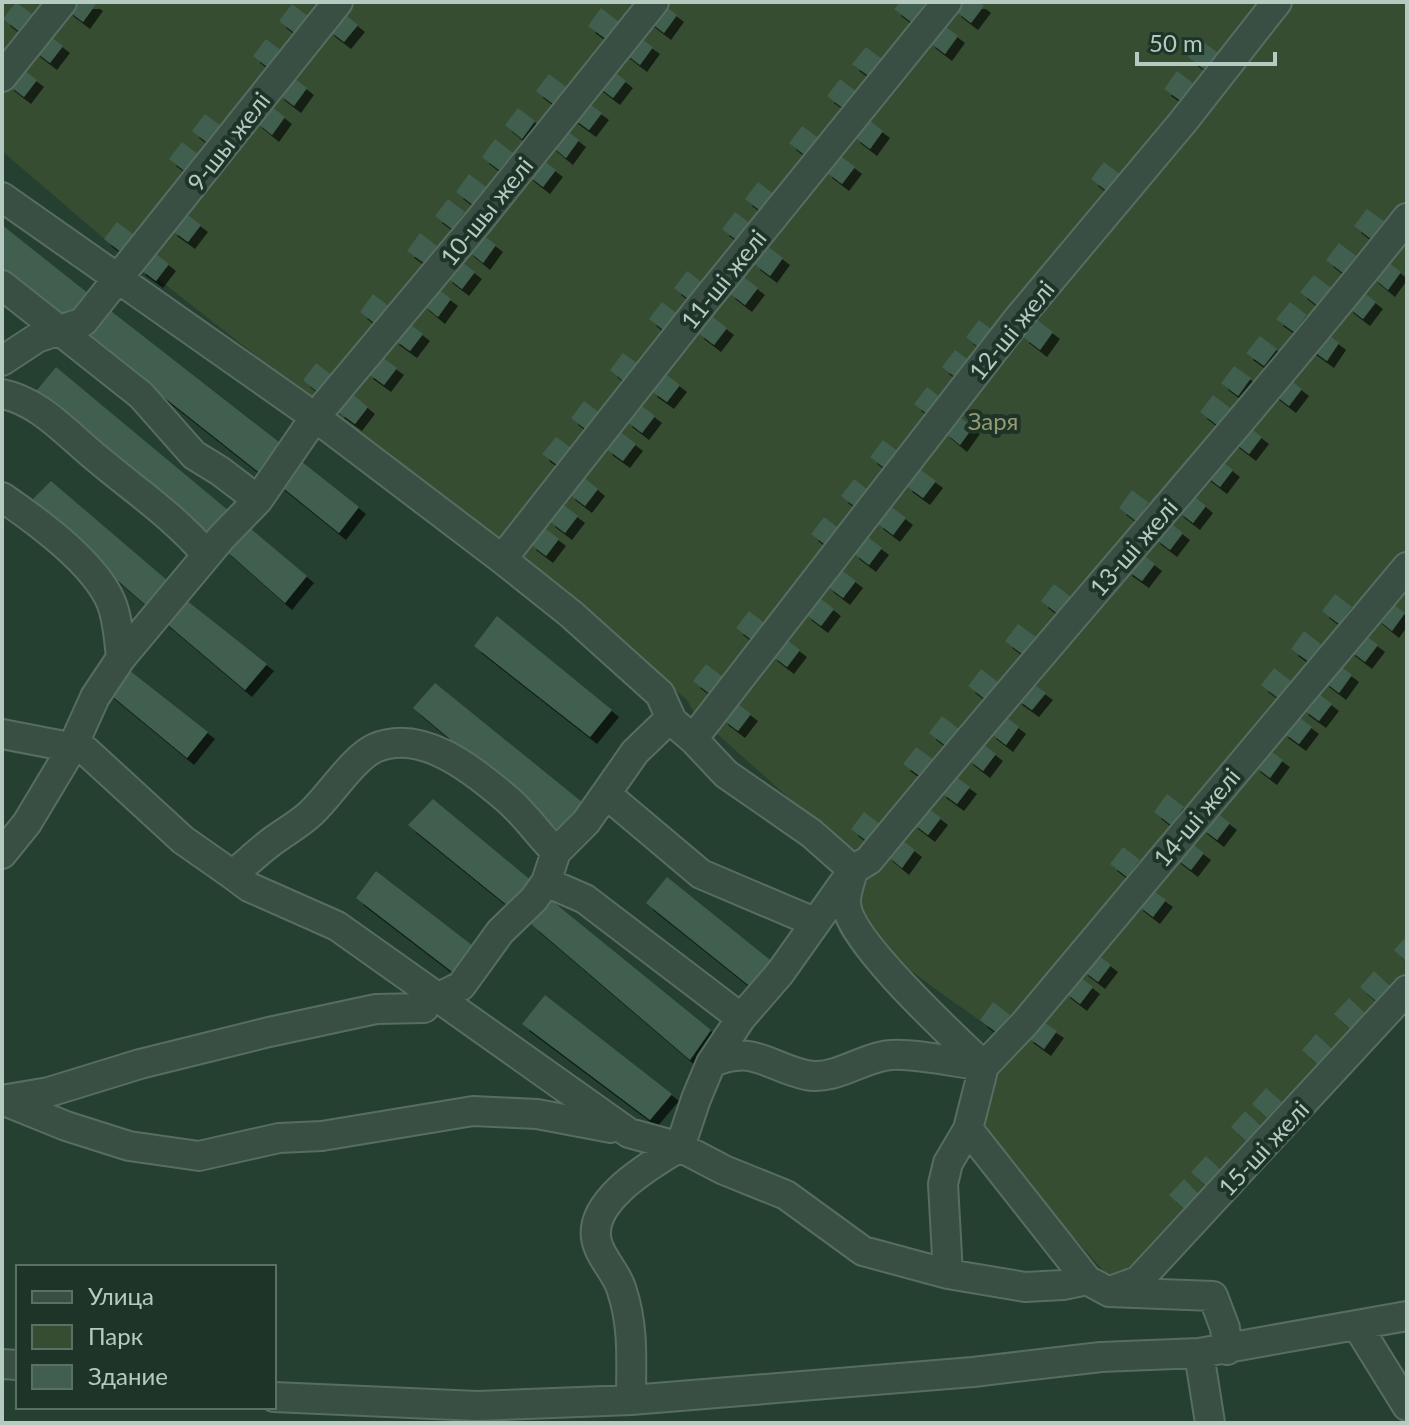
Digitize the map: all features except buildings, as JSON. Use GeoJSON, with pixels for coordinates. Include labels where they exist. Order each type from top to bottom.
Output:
{"type":"FeatureCollection","features":[{"type":"Feature","properties":{"kind":"street"},"geometry":{"type":"LineString","coordinates":[[2,77],[62,2]]}},
{"type":"Feature","properties":{"kind":"street","name":"9-шы желі"},"geometry":{"type":"LineString","coordinates":[[2,361],[37,338],[83,322],[338,2]]}},
{"type":"Feature","properties":{"kind":"street","name":"10-шы желі"},"geometry":{"type":"LineString","coordinates":[[2,854],[27,823],[72,748],[95,697],[121,658],[207,555],[258,500],[315,417],[478,222],[654,2]]}},
{"type":"Feature","properties":{"kind":"street","name":"11-ші желі"},"geometry":{"type":"LineString","coordinates":[[502,559],[697,311],[947,2]]}},
{"type":"Feature","properties":{"kind":"street","name":"12-ші желі"},"geometry":{"type":"LineString","coordinates":[[556,852],[586,822],[635,752],[662,726],[682,730],[1182,123],[1277,2]]}},
{"type":"Feature","properties":{"kind":"street"},"geometry":{"type":"LineString","coordinates":[[2,197],[315,417],[571,614],[660,694],[682,730],[726,774],[811,833],[853,870],[845,903],[856,927],[898,981],[984,1066]]}},
{"type":"Feature","properties":{"kind":"street","name":"13-ші желі"},"geometry":{"type":"LineString","coordinates":[[680,1147],[711,1063],[741,1018],[780,973],[853,870],[869,860],[979,726],[1330,315],[1407,218]]}},
{"type":"Feature","properties":{"kind":"street"},"geometry":{"type":"LineString","coordinates":[[2,285],[141,395],[194,455],[258,500]]}},
{"type":"Feature","properties":{"kind":"street"},"geometry":{"type":"LineString","coordinates":[[2,394],[31,405],[57,423],[176,522],[207,555]]}},
{"type":"Feature","properties":{"kind":"street"},"geometry":{"type":"LineString","coordinates":[[2,497],[33,517],[97,580],[110,601],[121,658]]}},
{"type":"Feature","properties":{"kind":"street","name":"14-ші желі"},"geometry":{"type":"LineString","coordinates":[[984,1066],[1025,1023],[1407,567]]}},
{"type":"Feature","properties":{"kind":"street"},"geometry":{"type":"LineString","coordinates":[[2,734],[85,750],[183,840],[249,887],[337,926],[430,1003],[629,1133]]}},
{"type":"Feature","properties":{"kind":"street"},"geometry":{"type":"LineString","coordinates":[[2,1100],[49,1092],[140,1064],[269,1032],[376,1009],[430,1003],[461,986],[500,932],[534,899],[546,882],[556,852],[508,799],[437,750],[406,741],[373,748],[307,817],[233,875]]}},
{"type":"Feature","properties":{"kind":"street"},"geometry":{"type":"LineString","coordinates":[[606,794],[701,874],[814,922]]}},
{"type":"Feature","properties":{"kind":"street"},"geometry":{"type":"LineString","coordinates":[[546,882],[585,899],[741,1018]]}},
{"type":"Feature","properties":{"kind":"street","name":"15-ші желі"},"geometry":{"type":"LineString","coordinates":[[1098,1286],[1138,1281],[1407,990]]}},
{"type":"Feature","properties":{"kind":"street"},"geometry":{"type":"LineString","coordinates":[[711,1063],[729,1055],[750,1055],[808,1075],[837,1073],[891,1055],[984,1066]]}},
{"type":"Feature","properties":{"kind":"street"},"geometry":{"type":"LineString","coordinates":[[948,1274],[943,1184],[948,1163],[968,1129],[984,1066]]}},
{"type":"Feature","properties":{"kind":"street"},"geometry":{"type":"LineString","coordinates":[[2,1100],[66,1126],[129,1146],[199,1156],[279,1138],[322,1136],[473,1111],[537,1114],[586,1121],[680,1147],[724,1170],[786,1195],[863,1251],[948,1274],[1025,1287],[1098,1286],[1213,1296],[1225,1328],[1227,1350]]}},
{"type":"Feature","properties":{"kind":"street"},"geometry":{"type":"LineString","coordinates":[[968,1129],[1098,1286]]}},
{"type":"Feature","properties":{"kind":"street"},"geometry":{"type":"LineString","coordinates":[[631,1400],[631,1333],[622,1289],[597,1245],[596,1221],[607,1204],[639,1172],[680,1147]]}},
{"type":"Feature","properties":{"kind":"street"},"geometry":{"type":"LineString","coordinates":[[276,1397],[477,1406],[631,1400],[973,1372],[1101,1357],[1227,1350],[1407,1316]]}},
{"type":"Feature","properties":{"kind":"street"},"geometry":{"type":"LineString","coordinates":[[1358,1327],[1407,1406]]}},
{"type":"Feature","properties":{"kind":"street"},"geometry":{"type":"LineString","coordinates":[[1199,1353],[1210,1423]]}},
{"type":"Feature","properties":{"kind":"green space","name":"Заря"},"geometry":{"type":"Polygon","coordinates":[[[2,2],[1407,2],[1407,976],[1114,1283],[985,1137],[975,1106],[1016,1048],[921,978],[885,948],[867,928],[855,903],[867,868],[695,714],[687,700],[512,557],[143,267],[130,261],[2,151],[2,2]]]}}]}
